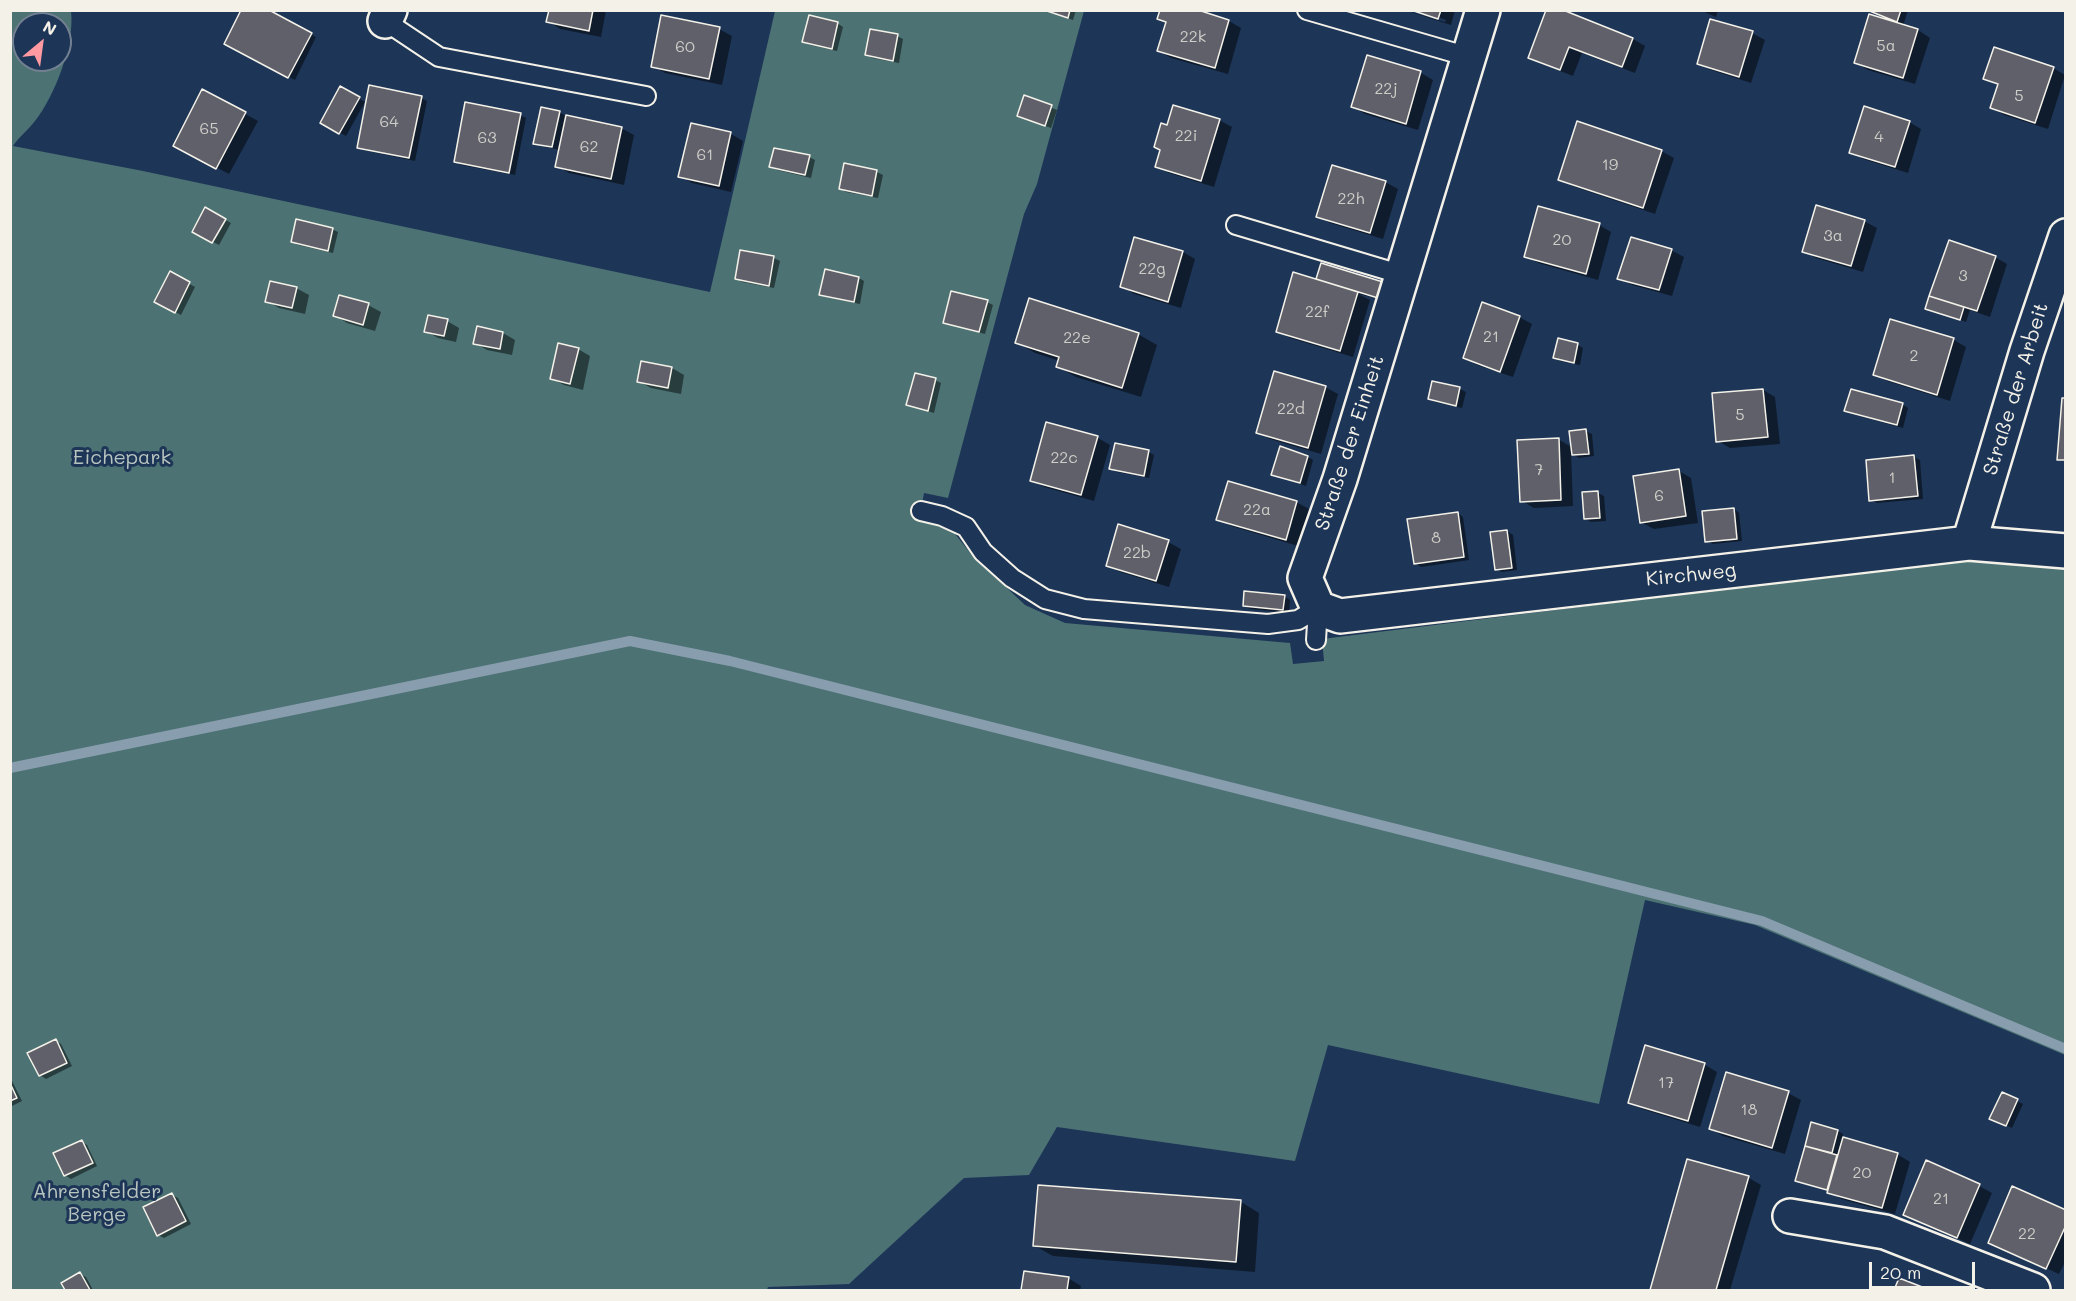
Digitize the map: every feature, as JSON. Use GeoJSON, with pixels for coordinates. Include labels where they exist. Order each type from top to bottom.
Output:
{"type":"FeatureCollection","features":[{"type":"Feature","properties":{"kind":"street","name":"Straße der Einheit"},"geometry":{"type":"LineString","coordinates":[[1318,608],[1305,578],[1340,479],[1483,10]]}},
{"type":"Feature","properties":{"kind":"street","name":"Straße der Arbeit"},"geometry":{"type":"LineString","coordinates":[[1969,543],[2033,334],[2066,236]]}},
{"type":"Feature","properties":{"kind":"street","name":"Kirchweg"},"geometry":{"type":"LineString","coordinates":[[1318,608],[1340,616],[1969,543],[2066,551]]}},
{"type":"Feature","properties":{"kind":"street"},"geometry":{"type":"LineString","coordinates":[[1790,1216],[1885,1232],[2033,1290]]}},
{"type":"Feature","properties":{"kind":"lane"},"geometry":{"type":"LineString","coordinates":[[1307,10],[1469,57]]}},
{"type":"Feature","properties":{"kind":"lane"},"geometry":{"type":"LineString","coordinates":[[387,16],[439,57],[646,96]]}},
{"type":"Feature","properties":{"kind":"lane"},"geometry":{"type":"LineString","coordinates":[[1236,225],[1403,275]]}},
{"type":"Feature","properties":{"kind":"lane"},"geometry":{"type":"LineString","coordinates":[[921,511],[942,516],[966,527],[983,552],[1012,578],[1045,599],[1054,602],[1084,609],[1268,624],[1298,620],[1318,608]]}},
{"type":"Feature","properties":{"kind":"lane"},"geometry":{"type":"LineString","coordinates":[[1316,640],[1318,608]]}},
{"type":"Feature","properties":{"kind":"green space"},"geometry":{"type":"Polygon","coordinates":[[[10,11],[71,11],[12,12],[12,72],[61,72],[50,98],[35,121],[13,146],[143,171],[710,292],[775,11],[1084,11],[1037,184],[1024,214],[948,498],[924,493],[919,521],[952,530],[971,554],[1025,605],[1065,623],[1290,643],[1293,664],[1324,661],[1322,639],[1957,560],[2065,569],[2065,1055],[1755,925],[1645,900],[1599,1104],[1328,1045],[1295,1161],[1057,1127],[1029,1175],[964,1178],[849,1284],[768,1287],[767,1290],[11,1290],[10,11]]]}},
{"type":"Feature","properties":{"kind":"building"},"geometry":{"type":"Polygon","coordinates":[[[241,10],[269,10],[312,33],[288,78],[224,44],[241,10]]]}},
{"type":"Feature","properties":{"kind":"building"},"geometry":{"type":"Polygon","coordinates":[[[549,10],[593,10],[589,31],[546,22],[549,10]]]}},
{"type":"Feature","properties":{"kind":"building"},"geometry":{"type":"Polygon","coordinates":[[[1044,10],[1070,10],[1068,18],[1044,10]]]}},
{"type":"Feature","properties":{"kind":"building"},"geometry":{"type":"Polygon","coordinates":[[[1160,10],[1198,10],[1229,20],[1215,68],[1157,51],[1166,22],[1157,19],[1160,10]]]}},
{"type":"Feature","properties":{"kind":"building"},"geometry":{"type":"Polygon","coordinates":[[[1411,10],[1441,10],[1438,19],[1411,10]]]}},
{"type":"Feature","properties":{"kind":"building"},"geometry":{"type":"Polygon","coordinates":[[[1546,10],[1563,10],[1633,38],[1622,67],[1569,47],[1560,70],[1528,58],[1546,10]]]}},
{"type":"Feature","properties":{"kind":"building"},"geometry":{"type":"Polygon","coordinates":[[[1867,10],[1901,10],[1897,22],[1867,10]]]}},
{"type":"Feature","properties":{"kind":"building"},"geometry":{"type":"Polygon","coordinates":[[[1869,14],[1918,29],[1903,78],[1854,63],[1869,14]]]}},
{"type":"Feature","properties":{"kind":"building"},"geometry":{"type":"Polygon","coordinates":[[[661,15],[720,27],[709,79],[651,67],[661,15]]]}},
{"type":"Feature","properties":{"kind":"building"},"geometry":{"type":"Polygon","coordinates":[[[809,15],[838,22],[832,49],[802,42],[809,15]]]}},
{"type":"Feature","properties":{"kind":"building"},"geometry":{"type":"Polygon","coordinates":[[[1710,19],[1753,31],[1739,77],[1697,64],[1710,19]]]}},
{"type":"Feature","properties":{"kind":"building"},"geometry":{"type":"Polygon","coordinates":[[[870,29],[898,34],[893,61],[865,55],[870,29]]]}},
{"type":"Feature","properties":{"kind":"building"},"geometry":{"type":"Polygon","coordinates":[[[1994,47],[2054,67],[2035,123],[1990,108],[1998,84],[1983,79],[1994,47]]]}},
{"type":"Feature","properties":{"kind":"building"},"geometry":{"type":"Polygon","coordinates":[[[1367,55],[1421,71],[1406,124],[1351,107],[1367,55]]]}},
{"type":"Feature","properties":{"kind":"building"},"geometry":{"type":"Polygon","coordinates":[[[369,85],[422,96],[409,158],[357,148],[369,85]]]}},
{"type":"Feature","properties":{"kind":"building"},"geometry":{"type":"Polygon","coordinates":[[[340,86],[360,97],[339,134],[320,123],[340,86]]]}},
{"type":"Feature","properties":{"kind":"building"},"geometry":{"type":"Polygon","coordinates":[[[202,89],[246,112],[216,169],[173,146],[202,89]]]}},
{"type":"Feature","properties":{"kind":"building"},"geometry":{"type":"Polygon","coordinates":[[[1024,95],[1052,105],[1045,126],[1017,116],[1024,95]]]}},
{"type":"Feature","properties":{"kind":"building"},"geometry":{"type":"Polygon","coordinates":[[[465,102],[521,113],[509,173],[454,162],[465,102]]]}},
{"type":"Feature","properties":{"kind":"building"},"geometry":{"type":"Polygon","coordinates":[[[1173,105],[1220,119],[1201,181],[1155,167],[1160,150],[1154,147],[1161,123],[1167,125],[1173,105]]]}},
{"type":"Feature","properties":{"kind":"building"},"geometry":{"type":"Polygon","coordinates":[[[1864,106],[1910,121],[1895,167],[1849,153],[1864,106]]]}},
{"type":"Feature","properties":{"kind":"building"},"geometry":{"type":"Polygon","coordinates":[[[541,107],[560,111],[552,147],[533,144],[541,107]]]}},
{"type":"Feature","properties":{"kind":"building"},"geometry":{"type":"Polygon","coordinates":[[[566,115],[622,127],[611,179],[555,167],[566,115]]]}},
{"type":"Feature","properties":{"kind":"building"},"geometry":{"type":"Polygon","coordinates":[[[1577,121],[1662,150],[1643,208],[1558,180],[1577,121]]]}},
{"type":"Feature","properties":{"kind":"building"},"geometry":{"type":"Polygon","coordinates":[[[691,123],[731,132],[719,186],[678,177],[691,123]]]}},
{"type":"Feature","properties":{"kind":"building"},"geometry":{"type":"Polygon","coordinates":[[[774,148],[810,155],[805,175],[769,167],[774,148]]]}},
{"type":"Feature","properties":{"kind":"building"},"geometry":{"type":"Polygon","coordinates":[[[844,163],[877,170],[872,196],[839,189],[844,163]]]}},
{"type":"Feature","properties":{"kind":"building"},"geometry":{"type":"Polygon","coordinates":[[[1332,165],[1386,181],[1370,233],[1316,217],[1332,165]]]}},
{"type":"Feature","properties":{"kind":"building"},"geometry":{"type":"Polygon","coordinates":[[[1816,205],[1865,220],[1851,266],[1802,252],[1816,205]]]}},
{"type":"Feature","properties":{"kind":"building"},"geometry":{"type":"Polygon","coordinates":[[[1538,206],[1600,223],[1586,274],[1524,257],[1538,206]]]}},
{"type":"Feature","properties":{"kind":"building"},"geometry":{"type":"Polygon","coordinates":[[[205,207],[226,219],[212,243],[192,232],[205,207]]]}},
{"type":"Feature","properties":{"kind":"building"},"geometry":{"type":"Polygon","coordinates":[[[296,219],[333,228],[328,251],[291,242],[296,219]]]}},
{"type":"Feature","properties":{"kind":"building"},"geometry":{"type":"Polygon","coordinates":[[[1134,237],[1183,251],[1168,302],[1120,287],[1134,237]]]}},
{"type":"Feature","properties":{"kind":"building"},"geometry":{"type":"Polygon","coordinates":[[[1631,237],[1672,249],[1659,290],[1617,279],[1631,237]]]}},
{"type":"Feature","properties":{"kind":"building"},"geometry":{"type":"Polygon","coordinates":[[[1949,240],[1996,256],[1977,311],[1929,296],[1949,240]]]}},
{"type":"Feature","properties":{"kind":"building"},"geometry":{"type":"Polygon","coordinates":[[[740,250],[774,256],[769,286],[735,279],[740,250]]]}},
{"type":"Feature","properties":{"kind":"building"},"geometry":{"type":"Polygon","coordinates":[[[1321,263],[1383,282],[1378,298],[1316,279],[1321,263]]]}},
{"type":"Feature","properties":{"kind":"building"},"geometry":{"type":"Polygon","coordinates":[[[825,269],[859,277],[854,302],[819,295],[825,269]]]}},
{"type":"Feature","properties":{"kind":"building"},"geometry":{"type":"Polygon","coordinates":[[[170,271],[190,282],[175,313],[154,302],[170,271]]]}},
{"type":"Feature","properties":{"kind":"building"},"geometry":{"type":"Polygon","coordinates":[[[1293,272],[1358,292],[1340,351],[1276,332],[1293,272]]]}},
{"type":"Feature","properties":{"kind":"building"},"geometry":{"type":"Polygon","coordinates":[[[270,281],[297,287],[292,308],[265,302],[270,281]]]}},
{"type":"Feature","properties":{"kind":"building"},"geometry":{"type":"Polygon","coordinates":[[[951,291],[988,300],[979,332],[943,323],[951,291]]]}},
{"type":"Feature","properties":{"kind":"building"},"geometry":{"type":"Polygon","coordinates":[[[339,295],[369,303],[363,325],[333,316],[339,295]]]}},
{"type":"Feature","properties":{"kind":"building"},"geometry":{"type":"Polygon","coordinates":[[[1929,296],[1964,307],[1960,320],[1925,309],[1929,296]]]}},
{"type":"Feature","properties":{"kind":"building"},"geometry":{"type":"Polygon","coordinates":[[[1029,298],[1139,333],[1122,388],[1056,367],[1059,357],[1015,343],[1029,298]]]}},
{"type":"Feature","properties":{"kind":"building"},"geometry":{"type":"Polygon","coordinates":[[[1482,302],[1520,316],[1500,372],[1463,358],[1482,302]]]}},
{"type":"Feature","properties":{"kind":"building"},"geometry":{"type":"Polygon","coordinates":[[[428,315],[448,319],[444,336],[424,332],[428,315]]]}},
{"type":"Feature","properties":{"kind":"building"},"geometry":{"type":"Polygon","coordinates":[[[1890,319],[1954,338],[1937,395],[1873,375],[1890,319]]]}},
{"type":"Feature","properties":{"kind":"building"},"geometry":{"type":"Polygon","coordinates":[[[477,326],[503,332],[500,349],[473,344],[477,326]]]}},
{"type":"Feature","properties":{"kind":"building"},"geometry":{"type":"Polygon","coordinates":[[[1558,338],[1578,343],[1574,363],[1553,358],[1558,338]]]}},
{"type":"Feature","properties":{"kind":"building"},"geometry":{"type":"Polygon","coordinates":[[[558,343],[579,348],[570,384],[550,379],[558,343]]]}},
{"type":"Feature","properties":{"kind":"building"},"geometry":{"type":"Polygon","coordinates":[[[641,361],[672,367],[668,388],[637,382],[641,361]]]}},
{"type":"Feature","properties":{"kind":"building"},"geometry":{"type":"Polygon","coordinates":[[[1274,371],[1326,386],[1308,448],[1256,433],[1274,371]]]}},
{"type":"Feature","properties":{"kind":"building"},"geometry":{"type":"Polygon","coordinates":[[[915,373],[936,378],[928,411],[906,405],[915,373]]]}},
{"type":"Feature","properties":{"kind":"building"},"geometry":{"type":"Polygon","coordinates":[[[1432,381],[1460,387],[1456,406],[1428,399],[1432,381]]]}},
{"type":"Feature","properties":{"kind":"building"},"geometry":{"type":"Polygon","coordinates":[[[1763,389],[1768,437],[1716,442],[1712,393],[1763,389]]]}},
{"type":"Feature","properties":{"kind":"building"},"geometry":{"type":"Polygon","coordinates":[[[1851,389],[1903,403],[1897,425],[1844,411],[1851,389]]]}},
{"type":"Feature","properties":{"kind":"building"},"geometry":{"type":"Polygon","coordinates":[[[2062,398],[2066,398],[2066,460],[2057,460],[2062,398]]]}},
{"type":"Feature","properties":{"kind":"building"},"geometry":{"type":"Polygon","coordinates":[[[1046,422],[1098,436],[1081,495],[1030,481],[1046,422]]]}},
{"type":"Feature","properties":{"kind":"building"},"geometry":{"type":"Polygon","coordinates":[[[1586,429],[1589,454],[1572,455],[1569,431],[1586,429]]]}},
{"type":"Feature","properties":{"kind":"building"},"geometry":{"type":"Polygon","coordinates":[[[1559,438],[1561,500],[1520,502],[1517,440],[1559,438]]]}},
{"type":"Feature","properties":{"kind":"building"},"geometry":{"type":"Polygon","coordinates":[[[1115,443],[1149,450],[1144,476],[1109,469],[1115,443]]]}},
{"type":"Feature","properties":{"kind":"building"},"geometry":{"type":"Polygon","coordinates":[[[1280,446],[1308,456],[1300,483],[1271,475],[1280,446]]]}},
{"type":"Feature","properties":{"kind":"building"},"geometry":{"type":"Polygon","coordinates":[[[1914,455],[1918,496],[1869,501],[1866,460],[1914,455]]]}},
{"type":"Feature","properties":{"kind":"building"},"geometry":{"type":"Polygon","coordinates":[[[1679,469],[1686,516],[1640,523],[1633,476],[1679,469]]]}},
{"type":"Feature","properties":{"kind":"building"},"geometry":{"type":"Polygon","coordinates":[[[1228,481],[1297,501],[1286,540],[1216,520],[1228,481]]]}},
{"type":"Feature","properties":{"kind":"building"},"geometry":{"type":"Polygon","coordinates":[[[1598,491],[1600,518],[1584,519],[1582,492],[1598,491]]]}},
{"type":"Feature","properties":{"kind":"building"},"geometry":{"type":"Polygon","coordinates":[[[1734,508],[1737,539],[1705,542],[1702,511],[1734,508]]]}},
{"type":"Feature","properties":{"kind":"building"},"geometry":{"type":"Polygon","coordinates":[[[1458,512],[1464,557],[1414,564],[1407,519],[1458,512]]]}},
{"type":"Feature","properties":{"kind":"building"},"geometry":{"type":"Polygon","coordinates":[[[1118,524],[1169,540],[1156,581],[1106,566],[1118,524]]]}},
{"type":"Feature","properties":{"kind":"building"},"geometry":{"type":"Polygon","coordinates":[[[1507,530],[1512,568],[1495,570],[1490,532],[1507,530]]]}},
{"type":"Feature","properties":{"kind":"building"},"geometry":{"type":"Polygon","coordinates":[[[1244,591],[1285,595],[1283,610],[1243,606],[1244,591]]]}},
{"type":"Feature","properties":{"kind":"building"},"geometry":{"type":"Polygon","coordinates":[[[56,1039],[67,1063],[39,1076],[27,1053],[56,1039]]]}},
{"type":"Feature","properties":{"kind":"building"},"geometry":{"type":"Polygon","coordinates":[[[1645,1045],[1705,1063],[1688,1121],[1628,1103],[1645,1045]]]}},
{"type":"Feature","properties":{"kind":"building"},"geometry":{"type":"Polygon","coordinates":[[[1726,1072],[1789,1091],[1772,1148],[1709,1129],[1726,1072]]]}},
{"type":"Feature","properties":{"kind":"building"},"geometry":{"type":"Polygon","coordinates":[[[10,1083],[17,1098],[10,1101],[10,1083]]]}},
{"type":"Feature","properties":{"kind":"building"},"geometry":{"type":"Polygon","coordinates":[[[2002,1092],[2018,1099],[2006,1126],[1989,1119],[2002,1092]]]}},
{"type":"Feature","properties":{"kind":"building"},"geometry":{"type":"Polygon","coordinates":[[[1811,1122],[1838,1130],[1832,1153],[1805,1146],[1811,1122]]]}},
{"type":"Feature","properties":{"kind":"building"},"geometry":{"type":"Polygon","coordinates":[[[1843,1137],[1898,1153],[1882,1208],[1827,1193],[1843,1137]]]}},
{"type":"Feature","properties":{"kind":"building"},"geometry":{"type":"Polygon","coordinates":[[[82,1140],[93,1163],[64,1176],[53,1153],[82,1140]]]}},
{"type":"Feature","properties":{"kind":"building"},"geometry":{"type":"Polygon","coordinates":[[[1805,1146],[1837,1155],[1827,1190],[1795,1181],[1805,1146]]]}},
{"type":"Feature","properties":{"kind":"building"},"geometry":{"type":"Polygon","coordinates":[[[1687,1159],[1749,1176],[1716,1290],[1650,1290],[1687,1159]]]}},
{"type":"Feature","properties":{"kind":"building"},"geometry":{"type":"Polygon","coordinates":[[[1926,1160],[1980,1184],[1957,1238],[1903,1215],[1926,1160]]]}},
{"type":"Feature","properties":{"kind":"building"},"geometry":{"type":"Polygon","coordinates":[[[1038,1185],[1241,1200],[1236,1262],[1033,1246],[1038,1185]]]}},
{"type":"Feature","properties":{"kind":"building"},"geometry":{"type":"Polygon","coordinates":[[[2012,1186],[2066,1210],[2066,1225],[2046,1269],[1988,1243],[2012,1186]]]}},
{"type":"Feature","properties":{"kind":"building"},"geometry":{"type":"Polygon","coordinates":[[[172,1193],[186,1221],[157,1236],[143,1207],[172,1193]]]}},
{"type":"Feature","properties":{"kind":"building"},"geometry":{"type":"Polygon","coordinates":[[[1024,1271],[1069,1277],[1067,1290],[1021,1290],[1024,1271]]]}},
{"type":"Feature","properties":{"kind":"building"},"geometry":{"type":"Polygon","coordinates":[[[80,1272],[90,1290],[65,1290],[61,1283],[80,1272]]]}},
{"type":"Feature","properties":{"kind":"building"},"geometry":{"type":"Polygon","coordinates":[[[1899,1278],[1930,1290],[1894,1290],[1899,1278]]]}},
{"type":"Feature","properties":{"kind":"waterway"},"geometry":{"type":"LineString","coordinates":[[10,768],[630,641],[730,661],[1762,921],[2066,1049]]}},
{"type":"Feature","properties":{"kind":"park label","name":"Eichepark"},"geometry":{"type":"Point","coordinates":[122,458]}},
{"type":"Feature","properties":{"kind":"park label","name":"Ahrensfelder Berge"},"geometry":{"type":"Point","coordinates":[97,1204]}}]}
